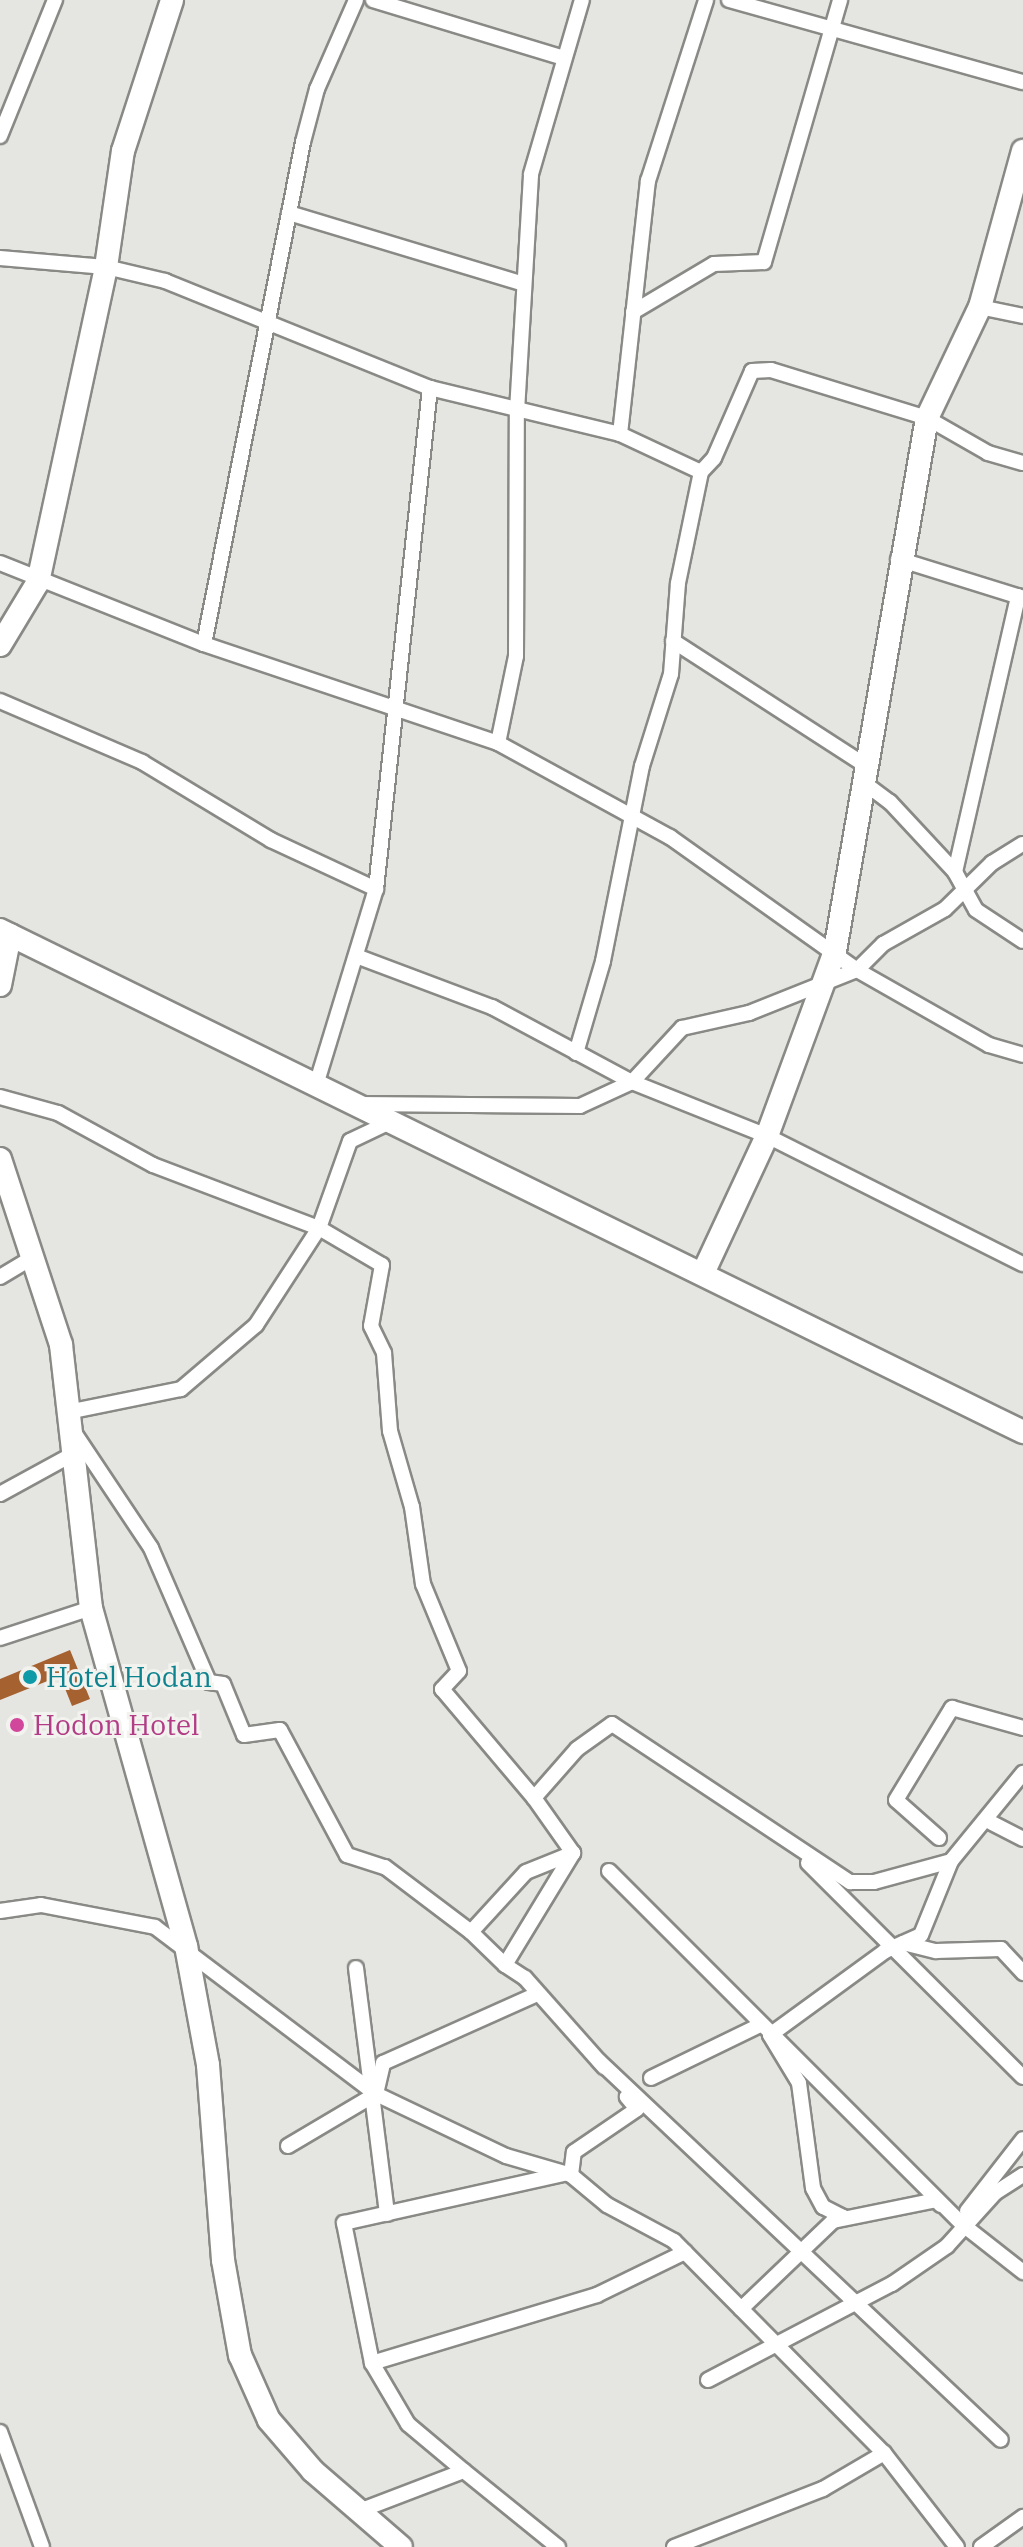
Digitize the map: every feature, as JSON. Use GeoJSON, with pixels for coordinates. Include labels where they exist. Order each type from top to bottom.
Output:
{"type":"FeatureCollection","features":[{"type":"Feature","properties":{"kind":"street"},"geometry":{"type":"LineString","coordinates":[[0,136],[55,0]]}},
{"type":"Feature","properties":{"kind":"street"},"geometry":{"type":"LineString","coordinates":[[0,645],[38,582],[106,267],[123,151],[172,0]]}},
{"type":"Feature","properties":{"kind":"street"},"geometry":{"type":"LineString","coordinates":[[204,644],[266,320],[317,89],[356,0]]}},
{"type":"Feature","properties":{"kind":"street"},"geometry":{"type":"LineString","coordinates":[[373,0],[561,57]]}},
{"type":"Feature","properties":{"kind":"street"},"geometry":{"type":"LineString","coordinates":[[498,743],[516,656],[517,411],[537,136],[582,0]]}},
{"type":"Feature","properties":{"kind":"street"},"geometry":{"type":"LineString","coordinates":[[620,434],[648,181],[706,0]]}},
{"type":"Feature","properties":{"kind":"street"},"geometry":{"type":"LineString","coordinates":[[729,0],[1023,82]]}},
{"type":"Feature","properties":{"kind":"street"},"geometry":{"type":"LineString","coordinates":[[633,312],[714,264],[764,262],[840,0]]}},
{"type":"Feature","properties":{"kind":"street"},"geometry":{"type":"LineString","coordinates":[[704,1271],[767,1136],[835,951],[898,559],[927,418],[980,307],[1023,151]]}},
{"type":"Feature","properties":{"kind":"street"},"geometry":{"type":"LineString","coordinates":[[289,213],[524,284]]}},
{"type":"Feature","properties":{"kind":"street"},"geometry":{"type":"LineString","coordinates":[[0,258],[106,267],[165,281],[430,388],[620,434],[701,472]]}},
{"type":"Feature","properties":{"kind":"street"},"geometry":{"type":"LineString","coordinates":[[980,307],[1023,316]]}},
{"type":"Feature","properties":{"kind":"street"},"geometry":{"type":"LineString","coordinates":[[576,1053],[635,817],[673,641],[678,583],[701,472],[714,458],[752,371],[771,370],[927,418],[988,453],[1023,463]]}},
{"type":"Feature","properties":{"kind":"street"},"geometry":{"type":"LineString","coordinates":[[316,1085],[376,889],[391,704],[430,388]]}},
{"type":"Feature","properties":{"kind":"street"},"geometry":{"type":"LineString","coordinates":[[898,559],[1020,597],[955,872]]}},
{"type":"Feature","properties":{"kind":"street"},"geometry":{"type":"LineString","coordinates":[[0,563],[38,582],[204,644],[391,704],[498,743],[635,817],[835,951],[857,970],[978,1039],[1023,1055]]}},
{"type":"Feature","properties":{"kind":"street"},"geometry":{"type":"LineString","coordinates":[[673,641],[864,774],[955,872],[976,910],[1023,941]]}},
{"type":"Feature","properties":{"kind":"street"},"geometry":{"type":"LineString","coordinates":[[0,701],[142,762],[271,840],[376,889]]}},
{"type":"Feature","properties":{"kind":"street"},"geometry":{"type":"LineString","coordinates":[[355,1104],[580,1106],[632,1082],[682,1028],[824,987],[857,970],[883,944],[945,909],[963,890],[1023,844]]}},
{"type":"Feature","properties":{"kind":"street"},"geometry":{"type":"LineString","coordinates":[[0,985],[5,932],[390,1122],[704,1271],[1023,1432]]}},
{"type":"Feature","properties":{"kind":"street"},"geometry":{"type":"LineString","coordinates":[[356,956],[492,1007],[632,1082],[767,1136],[1023,1264]]}},
{"type":"Feature","properties":{"kind":"street"},"geometry":{"type":"LineString","coordinates":[[0,1097],[58,1113],[153,1165],[319,1228],[382,1265],[371,1326],[384,1353],[390,1431],[412,1507],[423,1584],[459,1671],[442,1689],[534,1798],[573,1853]]}},
{"type":"Feature","properties":{"kind":"street"},"geometry":{"type":"LineString","coordinates":[[69,1420],[181,1389],[256,1325],[319,1228],[350,1141],[390,1122]]}},
{"type":"Feature","properties":{"kind":"street"},"geometry":{"type":"LineString","coordinates":[[0,1159],[61,1345],[91,1608],[186,1946],[208,2065],[223,2260],[240,2355],[269,2420],[359,2511],[401,2547]]}},
{"type":"Feature","properties":{"kind":"street"},"geometry":{"type":"LineString","coordinates":[[0,1277],[32,1258]]}},
{"type":"Feature","properties":{"kind":"street"},"geometry":{"type":"LineString","coordinates":[[69,1420],[151,1548],[209,1682],[223,1684],[244,1735],[280,1730],[347,1855],[385,1867],[471,1932],[537,1994],[599,2061],[1001,2440]]}},
{"type":"Feature","properties":{"kind":"street"},"geometry":{"type":"LineString","coordinates":[[0,1494],[73,1454]]}},
{"type":"Feature","properties":{"kind":"street"},"geometry":{"type":"LineString","coordinates":[[0,1638],[91,1608]]}},
{"type":"Feature","properties":{"kind":"street"},"geometry":{"type":"LineString","coordinates":[[939,1838],[896,1800],[952,1708],[1023,1728]]}},
{"type":"Feature","properties":{"kind":"street"},"geometry":{"type":"LineString","coordinates":[[534,1798],[577,1749],[612,1724],[859,1885],[951,1861]]}},
{"type":"Feature","properties":{"kind":"street"},"geometry":{"type":"LineString","coordinates":[[741,2309],[833,2221],[843,2217],[823,2207],[813,2188],[799,2083],[770,2035],[903,1943],[921,1935],[951,1861],[1023,1773]]}},
{"type":"Feature","properties":{"kind":"street"},"geometry":{"type":"LineString","coordinates":[[992,1823],[1023,1839]]}},
{"type":"Feature","properties":{"kind":"street"},"geometry":{"type":"LineString","coordinates":[[783,1838],[1023,2077]]}},
{"type":"Feature","properties":{"kind":"street"},"geometry":{"type":"LineString","coordinates":[[471,1932],[526,1872],[573,1853]]}},
{"type":"Feature","properties":{"kind":"street"},"geometry":{"type":"LineString","coordinates":[[505,1965],[573,1853]]}},
{"type":"Feature","properties":{"kind":"street"},"geometry":{"type":"LineString","coordinates":[[609,1871],[960,2221]]}},
{"type":"Feature","properties":{"kind":"street"},"geometry":{"type":"LineString","coordinates":[[0,1911],[41,1905],[155,1927],[186,1946],[207,1972],[376,2094],[506,2156],[568,2174],[685,2252],[884,2453],[957,2547]]}},
{"type":"Feature","properties":{"kind":"street"},"geometry":{"type":"LineString","coordinates":[[903,1943],[936,1951],[1001,1949],[1023,1973]]}},
{"type":"Feature","properties":{"kind":"street"},"geometry":{"type":"LineString","coordinates":[[356,1968],[376,2094],[387,2214]]}},
{"type":"Feature","properties":{"kind":"street"},"geometry":{"type":"LineString","coordinates":[[288,2146],[376,2094],[383,2063],[537,1994]]}},
{"type":"Feature","properties":{"kind":"street"},"geometry":{"type":"LineString","coordinates":[[651,2078],[762,2024]]}},
{"type":"Feature","properties":{"kind":"street"},"geometry":{"type":"LineString","coordinates":[[568,2174],[574,2152],[637,2109],[599,2061]]}},
{"type":"Feature","properties":{"kind":"street"},"geometry":{"type":"LineString","coordinates":[[960,2221],[1023,2139]]}},
{"type":"Feature","properties":{"kind":"street"},"geometry":{"type":"LineString","coordinates":[[558,2547],[408,2424],[372,2363],[344,2223],[568,2174]]}},
{"type":"Feature","properties":{"kind":"street"},"geometry":{"type":"LineString","coordinates":[[708,2380],[892,2284],[947,2246],[995,2193],[1023,2175]]}},
{"type":"Feature","properties":{"kind":"street"},"geometry":{"type":"LineString","coordinates":[[833,2221],[936,2200],[1023,2272]]}},
{"type":"Feature","properties":{"kind":"street"},"geometry":{"type":"LineString","coordinates":[[372,2363],[597,2295],[685,2252]]}},
{"type":"Feature","properties":{"kind":"street"},"geometry":{"type":"LineString","coordinates":[[0,2432],[4,2451],[42,2547]]}},
{"type":"Feature","properties":{"kind":"street"},"geometry":{"type":"LineString","coordinates":[[674,2547],[734,2518],[823,2489],[884,2453]]}},
{"type":"Feature","properties":{"kind":"street"},"geometry":{"type":"LineString","coordinates":[[359,2511],[464,2471]]}},
{"type":"Feature","properties":{"kind":"street"},"geometry":{"type":"LineString","coordinates":[[981,2547],[1023,2517]]}},
{"type":"Feature","properties":{"kind":"building","name":"Hotel Hodan"},"geometry":{"type":"Polygon","coordinates":[[[70,1650],[90,1699],[72,1706],[60,1676],[0,1700],[0,1679],[70,1650]]]}},
{"type":"Feature","properties":{"kind":"place","name":"Hotel Hodan"},"geometry":{"type":"Point","coordinates":[30,1677]}},
{"type":"Feature","properties":{"kind":"place","name":"Hodon Hotel"},"geometry":{"type":"Point","coordinates":[17,1725]}}]}
